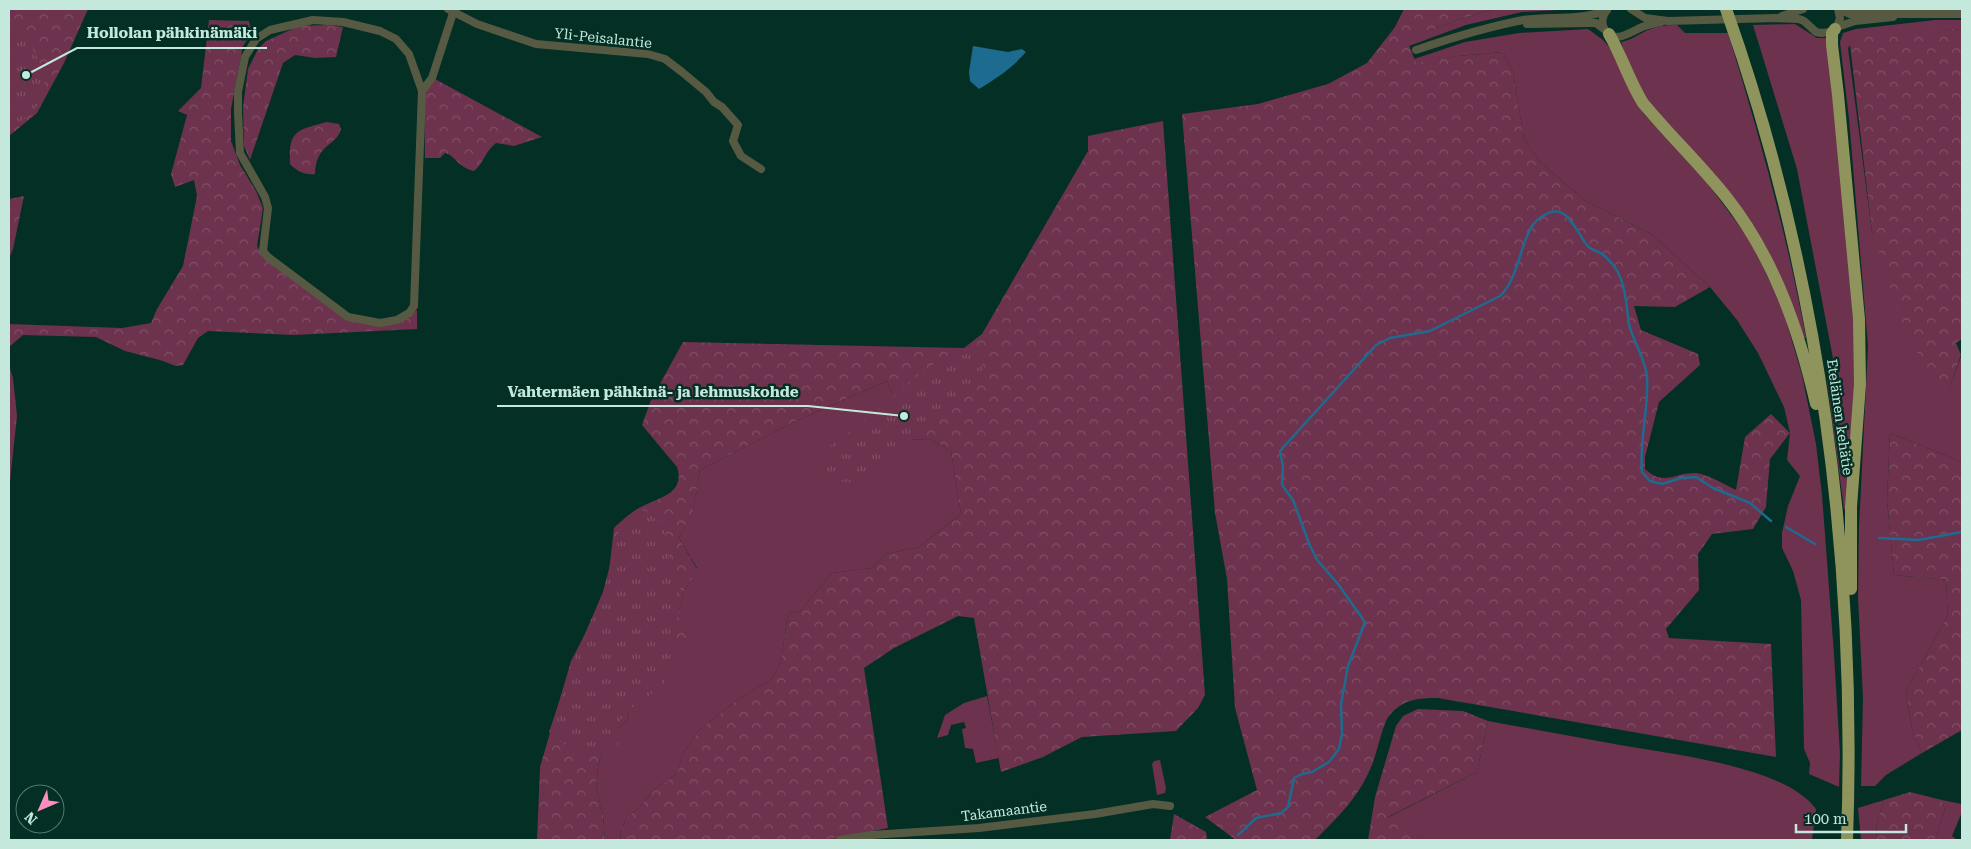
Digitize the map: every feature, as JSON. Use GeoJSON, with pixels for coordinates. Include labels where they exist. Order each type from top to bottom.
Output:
{"type":"FeatureCollection","features":[{"type":"Feature","properties":{"kind":"highway","name":"Eteläinen kehätie"},"geometry":{"type":"LineString","coordinates":[[1726,9],[1759,107],[1781,187],[1817,364],[1837,509],[1848,686],[1847,840]]}},
{"type":"Feature","properties":{"kind":"highway"},"geometry":{"type":"LineString","coordinates":[[1836,28],[1832,33],[1832,45],[1852,244],[1860,354],[1859,402],[1851,526],[1852,625],[1848,686]]}},
{"type":"Feature","properties":{"kind":"highway"},"geometry":{"type":"LineString","coordinates":[[1606,32],[1620,55],[1636,92],[1643,103],[1727,198],[1756,242],[1772,271],[1789,311],[1812,387],[1837,509]]}},
{"type":"Feature","properties":{"kind":"street"},"geometry":{"type":"LineString","coordinates":[[1631,9],[1645,18],[1668,21],[1761,18],[1799,19],[1816,32],[1821,33],[1855,21],[1917,14]]}},
{"type":"Feature","properties":{"kind":"street"},"geometry":{"type":"LineString","coordinates":[[1775,18],[1803,9]]}},
{"type":"Feature","properties":{"kind":"street"},"geometry":{"type":"LineString","coordinates":[[1836,28],[1840,18],[1838,9]]}},
{"type":"Feature","properties":{"kind":"street"},"geometry":{"type":"LineString","coordinates":[[1838,9],[1850,14],[1962,14]]}},
{"type":"Feature","properties":{"kind":"street"},"geometry":{"type":"LineString","coordinates":[[1606,32],[1602,19],[1607,10]]}},
{"type":"Feature","properties":{"kind":"street"},"geometry":{"type":"LineString","coordinates":[[1416,50],[1460,36],[1533,19],[1593,14],[1607,10]]}},
{"type":"Feature","properties":{"kind":"street"},"geometry":{"type":"LineString","coordinates":[[422,92],[409,54],[396,39],[380,31],[343,22],[313,20],[270,30],[256,39],[245,57],[238,92],[240,153],[265,197],[268,208],[263,251],[268,257],[348,317],[380,324],[396,320],[409,313],[414,306],[422,92],[432,78],[450,11]]}},
{"type":"Feature","properties":{"kind":"street","name":"Yli-Peisalantie"},"geometry":{"type":"LineString","coordinates":[[450,11],[477,24],[536,44],[648,54],[664,59],[706,92],[714,102],[730,115],[738,125],[733,141],[741,156],[761,169]]}},
{"type":"Feature","properties":{"kind":"street"},"geometry":{"type":"LineString","coordinates":[[1505,25],[1596,23],[1606,32],[1618,38],[1646,26],[1668,21]]}},
{"type":"Feature","properties":{"kind":"street","name":"Takamaantie"},"geometry":{"type":"LineString","coordinates":[[840,840],[871,835],[979,828],[1095,814],[1153,804],[1170,806]]}},
{"type":"Feature","properties":{"kind":"green space"},"geometry":{"type":"Polygon","coordinates":[[[9,9],[88,9],[64,63],[37,113],[9,136],[9,9]]]}},
{"type":"Feature","properties":{"kind":"green space"},"geometry":{"type":"Polygon","coordinates":[[[1404,9],[1494,9],[1457,20],[1407,40],[1416,63],[1458,56],[1503,52],[1513,72],[1524,139],[1539,161],[1584,200],[1651,234],[1710,287],[1675,307],[1634,306],[1641,330],[1698,354],[1700,365],[1659,402],[1645,457],[1645,469],[1658,477],[1664,478],[1696,473],[1736,490],[1745,437],[1771,414],[1790,433],[1770,459],[1766,507],[1753,529],[1712,534],[1698,554],[1699,590],[1666,629],[1669,638],[1771,644],[1776,757],[1438,698],[1417,699],[1405,703],[1394,710],[1386,720],[1366,778],[1347,806],[1315,840],[1236,840],[1205,817],[1257,790],[1235,708],[1227,579],[1215,513],[1182,114],[1258,104],[1328,84],[1367,63],[1395,27],[1404,9]]]}},
{"type":"Feature","properties":{"kind":"green space"},"geometry":{"type":"Polygon","coordinates":[[[1494,9],[1577,9],[1522,12],[1466,25],[1409,46],[1406,40],[1457,20],[1494,9]]]}},
{"type":"Feature","properties":{"kind":"green space"},"geometry":{"type":"Polygon","coordinates":[[[9,15],[19,25],[39,61],[45,84],[39,104],[22,121],[9,130],[9,15]]]}},
{"type":"Feature","properties":{"kind":"green space"},"geometry":{"type":"Polygon","coordinates":[[[209,20],[249,21],[252,33],[243,46],[231,109],[231,141],[240,165],[256,191],[263,208],[257,246],[262,255],[347,320],[381,326],[412,314],[417,310],[417,329],[294,335],[208,331],[198,338],[183,365],[176,366],[125,351],[96,337],[23,335],[9,347],[9,324],[122,328],[151,323],[157,309],[183,266],[197,196],[194,180],[175,187],[171,174],[187,115],[178,111],[201,88],[209,20]]]}},
{"type":"Feature","properties":{"kind":"green space"},"geometry":{"type":"Polygon","coordinates":[[[1935,20],[1962,20],[1962,31],[1954,29],[1856,37],[1848,48],[1872,232],[1947,394],[1962,354],[1962,462],[1890,433],[1887,500],[1894,575],[1946,580],[1948,615],[1906,691],[1912,729],[1922,753],[1886,775],[1875,786],[1861,786],[1863,698],[1858,597],[1859,527],[1868,346],[1849,119],[1840,42],[1843,33],[1856,29],[1935,20]]]}},
{"type":"Feature","properties":{"kind":"green space"},"geometry":{"type":"Polygon","coordinates":[[[1795,24],[1817,38],[1827,38],[1832,72],[1855,339],[1855,390],[1847,510],[1844,509],[1827,380],[1836,374],[1797,169],[1753,25],[1795,24]]]}},
{"type":"Feature","properties":{"kind":"green space"},"geometry":{"type":"Polygon","coordinates":[[[328,25],[343,27],[336,57],[315,58],[295,55],[283,63],[250,160],[244,146],[243,107],[248,69],[258,49],[266,41],[299,26],[328,25]]]}},
{"type":"Feature","properties":{"kind":"green space"},"geometry":{"type":"Polygon","coordinates":[[[1677,25],[1685,33],[1728,33],[1771,185],[1790,261],[1806,338],[1802,338],[1770,258],[1655,111],[1632,73],[1621,42],[1648,30],[1677,25]]]}},
{"type":"Feature","properties":{"kind":"green space"},"geometry":{"type":"Polygon","coordinates":[[[1588,29],[1603,40],[1615,54],[1626,83],[1644,114],[1708,184],[1750,240],[1782,307],[1802,375],[1816,444],[1822,495],[1834,654],[1840,754],[1839,787],[1809,774],[1810,763],[1804,749],[1801,600],[1793,571],[1782,548],[1782,533],[1788,506],[1800,476],[1787,460],[1790,433],[1784,407],[1758,353],[1737,320],[1710,287],[1651,234],[1584,200],[1539,161],[1524,139],[1513,72],[1503,52],[1458,56],[1416,64],[1414,59],[1465,42],[1519,33],[1588,29]]]}},
{"type":"Feature","properties":{"kind":"green space"},"geometry":{"type":"Polygon","coordinates":[[[1954,29],[1962,31],[1962,339],[1956,343],[1961,355],[1947,395],[1906,336],[1872,232],[1850,45],[1855,37],[1899,31],[1954,29]]]}},
{"type":"Feature","properties":{"kind":"green space"},"geometry":{"type":"Polygon","coordinates":[[[435,79],[542,137],[514,146],[496,143],[474,171],[464,167],[445,153],[440,158],[425,158],[424,94],[435,79]]]}},
{"type":"Feature","properties":{"kind":"green space"},"geometry":{"type":"Polygon","coordinates":[[[1163,121],[1205,695],[1198,708],[1176,731],[1082,737],[1043,757],[1001,772],[974,618],[958,616],[894,648],[864,668],[888,828],[827,840],[620,840],[621,831],[627,817],[640,807],[655,789],[677,774],[682,755],[698,731],[737,700],[772,679],[781,661],[788,613],[800,611],[832,573],[872,568],[885,554],[919,547],[961,514],[951,451],[932,440],[893,439],[897,404],[887,381],[798,420],[700,470],[693,512],[679,538],[697,569],[684,592],[679,610],[689,631],[685,641],[632,692],[628,719],[604,743],[598,767],[596,787],[603,815],[605,840],[537,840],[540,767],[571,661],[594,617],[608,580],[614,528],[636,510],[668,494],[677,484],[679,476],[677,467],[642,425],[651,400],[683,342],[964,348],[982,334],[1088,151],[1088,136],[1163,121]]]}},
{"type":"Feature","properties":{"kind":"green space"},"geometry":{"type":"Polygon","coordinates":[[[327,122],[339,124],[341,129],[338,135],[319,156],[315,174],[299,171],[290,164],[293,137],[302,130],[327,122]]]}},
{"type":"Feature","properties":{"kind":"green space"},"geometry":{"type":"Polygon","coordinates":[[[24,196],[13,249],[9,258],[9,199],[24,196]]]}},
{"type":"Feature","properties":{"kind":"green space"},"geometry":{"type":"Polygon","coordinates":[[[974,347],[981,355],[983,364],[975,384],[884,465],[851,482],[831,481],[821,472],[821,457],[826,449],[933,364],[960,350],[974,347]]]}},
{"type":"Feature","properties":{"kind":"green space"},"geometry":{"type":"Polygon","coordinates":[[[9,365],[13,378],[17,416],[9,491],[9,365]]]}},
{"type":"Feature","properties":{"kind":"green space"},"geometry":{"type":"Polygon","coordinates":[[[887,381],[897,404],[893,439],[932,440],[951,451],[961,514],[919,547],[885,554],[872,568],[832,573],[800,611],[788,613],[781,661],[772,679],[737,700],[698,731],[682,755],[677,774],[655,789],[640,807],[627,817],[621,831],[620,840],[605,840],[603,815],[596,787],[598,767],[604,743],[628,719],[632,692],[679,610],[684,592],[697,568],[679,538],[693,511],[700,470],[798,420],[887,381]]]}},
{"type":"Feature","properties":{"kind":"green space"},"geometry":{"type":"Polygon","coordinates":[[[1890,433],[1962,462],[1962,730],[1922,753],[1912,729],[1906,691],[1948,615],[1946,580],[1894,575],[1887,500],[1890,433]]]}},
{"type":"Feature","properties":{"kind":"green space"},"geometry":{"type":"Polygon","coordinates":[[[641,510],[646,511],[664,526],[671,571],[681,579],[678,626],[673,639],[672,659],[663,685],[626,712],[619,722],[618,751],[588,753],[565,745],[549,732],[572,664],[603,592],[620,527],[641,510]]]}},
{"type":"Feature","properties":{"kind":"green space"},"geometry":{"type":"Polygon","coordinates":[[[987,696],[999,758],[976,763],[973,749],[965,748],[962,729],[966,728],[964,722],[951,725],[948,735],[937,738],[945,715],[964,703],[987,696]]]}},
{"type":"Feature","properties":{"kind":"green space"},"geometry":{"type":"Polygon","coordinates":[[[1418,709],[1463,711],[1488,721],[1477,772],[1388,817],[1425,840],[1368,840],[1375,797],[1396,726],[1403,716],[1418,709]]]}},
{"type":"Feature","properties":{"kind":"green space"},"geometry":{"type":"Polygon","coordinates":[[[1488,721],[1696,758],[1754,772],[1779,782],[1801,794],[1816,809],[1812,840],[1425,840],[1387,818],[1477,772],[1488,721]]]}},
{"type":"Feature","properties":{"kind":"green space"},"geometry":{"type":"Polygon","coordinates":[[[1160,760],[1166,788],[1165,793],[1157,795],[1152,764],[1154,761],[1160,760]]]}},
{"type":"Feature","properties":{"kind":"green space"},"geometry":{"type":"Polygon","coordinates":[[[1910,792],[1942,800],[1945,810],[1935,840],[1876,840],[1877,822],[1884,800],[1910,792]]]}},
{"type":"Feature","properties":{"kind":"green space"},"geometry":{"type":"Polygon","coordinates":[[[1884,800],[1877,822],[1876,840],[1861,840],[1858,808],[1884,800]]]}},
{"type":"Feature","properties":{"kind":"green space"},"geometry":{"type":"Polygon","coordinates":[[[1942,800],[1962,804],[1962,812],[1952,836],[1957,840],[1935,840],[1945,810],[1942,800]]]}},
{"type":"Feature","properties":{"kind":"green space"},"geometry":{"type":"Polygon","coordinates":[[[1174,814],[1206,832],[1207,840],[1170,840],[1174,814]]]}},
{"type":"Feature","properties":{"kind":"water"},"geometry":{"type":"Polygon","coordinates":[[[973,46],[1008,52],[1022,49],[1026,52],[1004,72],[979,89],[970,81],[969,72],[973,46]]]}},
{"type":"Feature","properties":{"kind":"waterway"},"geometry":{"type":"LineString","coordinates":[[1238,835],[1256,818],[1281,813],[1288,807],[1294,778],[1312,772],[1329,762],[1339,749],[1342,734],[1341,704],[1348,666],[1365,622],[1338,584],[1318,561],[1310,546],[1293,500],[1282,485],[1283,466],[1280,451],[1376,345],[1390,338],[1430,331],[1500,296],[1513,277],[1529,232],[1534,223],[1541,217],[1555,211],[1565,215],[1587,245],[1604,255],[1611,262],[1621,279],[1629,324],[1647,377],[1647,401],[1641,460],[1642,472],[1650,481],[1662,484],[1681,478],[1696,477],[1713,488],[1750,503],[1771,521]]}},
{"type":"Feature","properties":{"kind":"waterway"},"geometry":{"type":"LineString","coordinates":[[1786,527],[1815,544]]}},
{"type":"Feature","properties":{"kind":"waterway"},"geometry":{"type":"LineString","coordinates":[[1879,538],[1918,540],[1962,532]]}},
{"type":"Feature","properties":{"kind":"place","name":"Hollolan pähkinämäki"},"geometry":{"type":"Point","coordinates":[26,75]}},
{"type":"Feature","properties":{"kind":"place","name":"Vahtermäen pähkinä- ja lehmuskohde"},"geometry":{"type":"Point","coordinates":[904,416]}}]}
